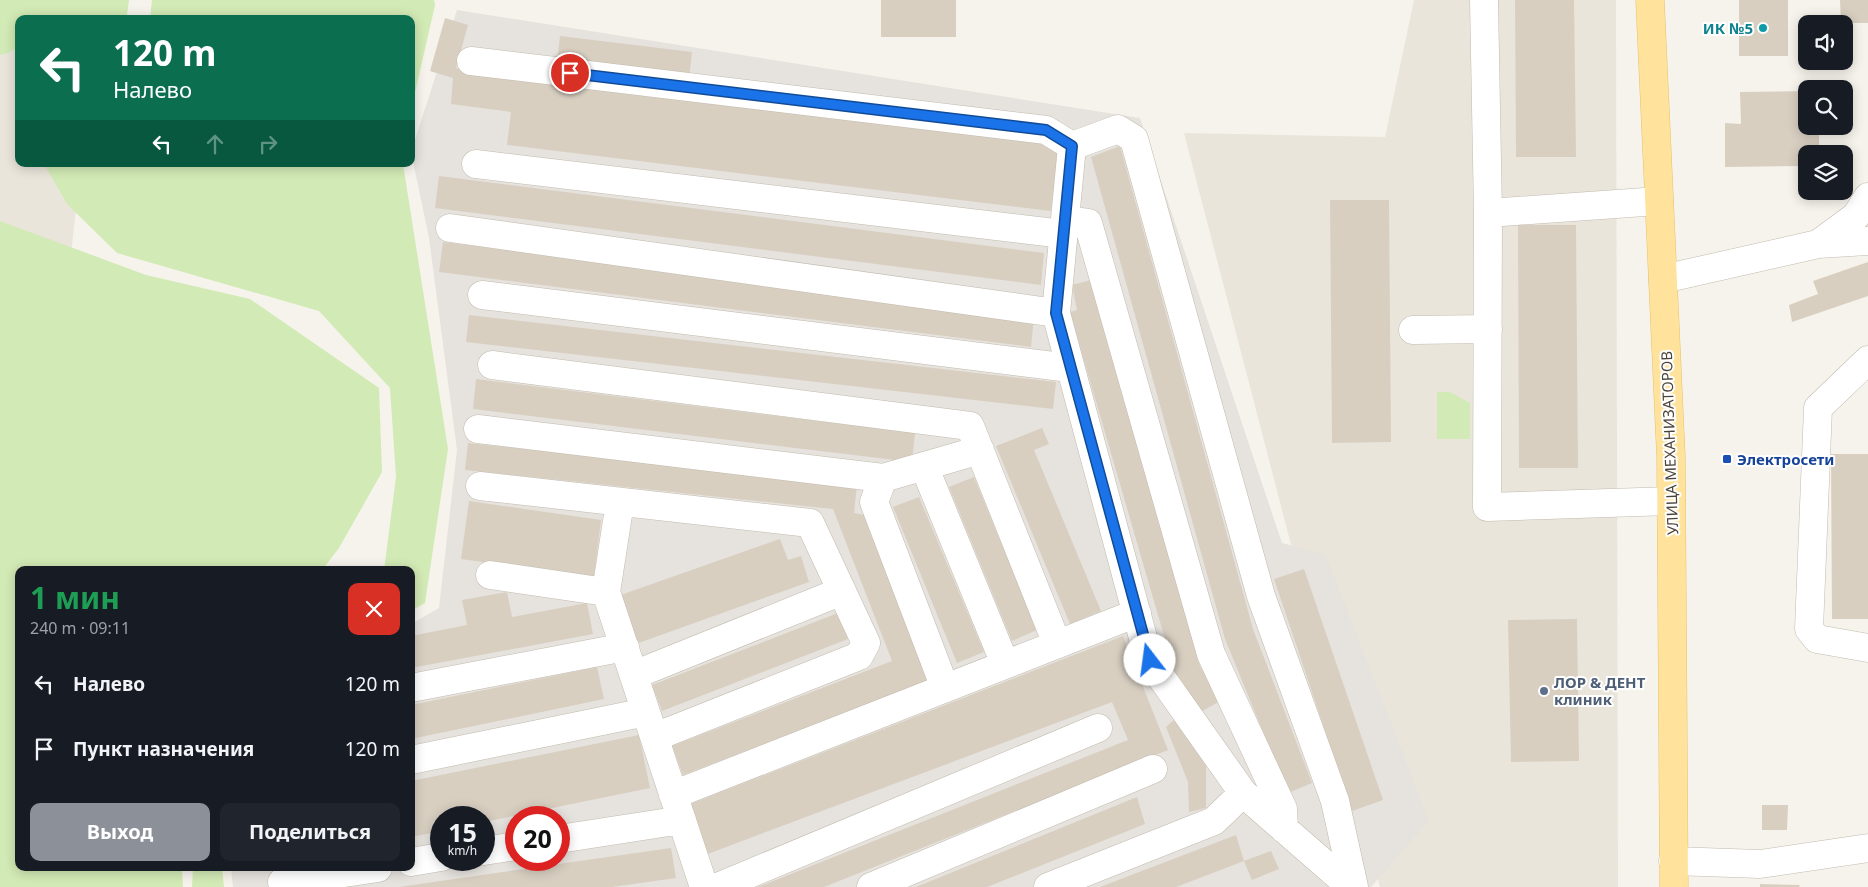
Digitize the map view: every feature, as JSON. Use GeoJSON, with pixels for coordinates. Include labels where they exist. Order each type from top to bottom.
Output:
{"type":"FeatureCollection","features":[{"type":"Feature","properties":{"kind":"main road","name":"УЛИЦА МЕХАНИЗАТОРОВ"},"geometry":{"type":"LineString","coordinates":[[1650,0],[1671,501],[1674,874]]}},
{"type":"Feature","properties":{"kind":"lane"},"geometry":{"type":"LineString","coordinates":[[1484,0],[1488,213],[1487,507],[1671,501]]}},
{"type":"Feature","properties":{"kind":"lane"},"geometry":{"type":"LineString","coordinates":[[471,61],[1046,130],[1072,146]]}},
{"type":"Feature","properties":{"kind":"lane"},"geometry":{"type":"LineString","coordinates":[[1072,146],[1118,129],[1134,139],[1261,596],[1335,801],[1352,887]]}},
{"type":"Feature","properties":{"kind":"lane"},"geometry":{"type":"LineString","coordinates":[[1072,146],[1056,313],[1150,660],[1243,793],[1352,887]]}},
{"type":"Feature","properties":{"kind":"lane"},"geometry":{"type":"LineString","coordinates":[[476,164],[1064,227],[1088,223],[1210,654],[1283,809],[1284,829]]}},
{"type":"Feature","properties":{"kind":"lane"},"geometry":{"type":"LineString","coordinates":[[1818,244],[1856,216],[1868,197]]}},
{"type":"Feature","properties":{"kind":"lane"},"geometry":{"type":"LineString","coordinates":[[1488,213],[1659,201]]}},
{"type":"Feature","properties":{"kind":"lane"},"geometry":{"type":"LineString","coordinates":[[450,228],[1056,313]]}},
{"type":"Feature","properties":{"kind":"lane"},"geometry":{"type":"LineString","coordinates":[[1663,279],[1818,244],[1868,241]]}},
{"type":"Feature","properties":{"kind":"lane"},"geometry":{"type":"LineString","coordinates":[[482,295],[1070,368]]}},
{"type":"Feature","properties":{"kind":"lane"},"geometry":{"type":"LineString","coordinates":[[1413,330],[1488,329]]}},
{"type":"Feature","properties":{"kind":"lane"},"geometry":{"type":"LineString","coordinates":[[1868,360],[1818,408],[1809,630],[1817,639],[1868,648]]}},
{"type":"Feature","properties":{"kind":"lane"},"geometry":{"type":"LineString","coordinates":[[492,365],[970,426],[1057,644]]}},
{"type":"Feature","properties":{"kind":"lane"},"geometry":{"type":"LineString","coordinates":[[478,429],[883,478],[980,450]]}},
{"type":"Feature","properties":{"kind":"lane"},"geometry":{"type":"LineString","coordinates":[[924,466],[1005,664]]}},
{"type":"Feature","properties":{"kind":"lane"},"geometry":{"type":"LineString","coordinates":[[883,478],[874,502],[945,688]]}},
{"type":"Feature","properties":{"kind":"lane"},"geometry":{"type":"LineString","coordinates":[[415,759],[650,724],[859,656],[866,643],[810,523],[480,486]]}},
{"type":"Feature","properties":{"kind":"lane"},"geometry":{"type":"LineString","coordinates":[[620,502],[606,592],[704,887]]}},
{"type":"Feature","properties":{"kind":"lane"},"geometry":{"type":"LineString","coordinates":[[490,575],[606,592]]}},
{"type":"Feature","properties":{"kind":"lane"},"geometry":{"type":"LineString","coordinates":[[634,675],[842,591]]}},
{"type":"Feature","properties":{"kind":"lane"},"geometry":{"type":"LineString","coordinates":[[570,836],[678,807],[945,688],[1137,613]]}},
{"type":"Feature","properties":{"kind":"lane"},"geometry":{"type":"LineString","coordinates":[[415,687],[625,647]]}},
{"type":"Feature","properties":{"kind":"lane"},"geometry":{"type":"LineString","coordinates":[[718,887],[1098,728]]}},
{"type":"Feature","properties":{"kind":"lane"},"geometry":{"type":"LineString","coordinates":[[871,887],[1153,769]]}},
{"type":"Feature","properties":{"kind":"lane"},"geometry":{"type":"LineString","coordinates":[[1048,887],[1214,821],[1243,793]]}},
{"type":"Feature","properties":{"kind":"lane"},"geometry":{"type":"LineString","coordinates":[[1674,874],[1760,864],[1868,848]]}},
{"type":"Feature","properties":{"kind":"lane"},"geometry":{"type":"LineString","coordinates":[[415,861],[430,859]]}},
{"type":"Feature","properties":{"kind":"lane"},"geometry":{"type":"LineString","coordinates":[[282,882],[357,871]]}},
{"type":"Feature","properties":{"kind":"shaded area"},"geometry":{"type":"Polygon","coordinates":[[[0,0],[15,15],[15,167],[81,167],[36,566],[15,566],[15,637],[0,887],[0,0]]]}},
{"type":"Feature","properties":{"kind":"shaded area"},"geometry":{"type":"Polygon","coordinates":[[[1414,0],[1616,0],[1618,887],[1380,887],[1184,133],[1385,137],[1414,0]]]}},
{"type":"Feature","properties":{"kind":"shaded area"},"geometry":{"type":"Polygon","coordinates":[[[457,10],[1140,118],[1282,543],[1326,555],[1429,821],[1371,887],[233,887],[231,871],[415,871],[415,622],[439,608],[457,450],[429,238],[414,167],[415,140],[457,10]]]}},
{"type":"Feature","properties":{"kind":"green space"},"geometry":{"type":"Polygon","coordinates":[[[0,0],[129,0],[127,15],[15,15],[15,49],[0,55],[0,0]]]}},
{"type":"Feature","properties":{"kind":"green space"},"geometry":{"type":"Polygon","coordinates":[[[152,0],[434,0],[435,5],[415,92],[415,15],[150,15],[152,0]]]}},
{"type":"Feature","properties":{"kind":"green space"},"geometry":{"type":"Polygon","coordinates":[[[46,167],[403,167],[448,449],[425,603],[415,609],[415,566],[385,566],[396,477],[390,388],[319,311],[117,253],[67,204],[46,167]]]}},
{"type":"Feature","properties":{"kind":"green space"},"geometry":{"type":"Polygon","coordinates":[[[0,221],[146,275],[250,299],[379,388],[382,472],[339,548],[325,566],[15,566],[15,871],[182,871],[183,887],[0,887],[0,221]]]}},
{"type":"Feature","properties":{"kind":"green space"},"geometry":{"type":"Polygon","coordinates":[[[1437,392],[1450,392],[1470,403],[1470,439],[1437,439],[1437,392]]]}},
{"type":"Feature","properties":{"kind":"green space"},"geometry":{"type":"Polygon","coordinates":[[[193,871],[222,871],[224,887],[192,887],[193,871]]]}},
{"type":"Feature","properties":{"kind":"building"},"geometry":{"type":"Polygon","coordinates":[[[881,0],[956,0],[956,37],[881,37],[881,0]]]}},
{"type":"Feature","properties":{"kind":"building"},"geometry":{"type":"Polygon","coordinates":[[[1515,0],[1574,0],[1576,157],[1516,157],[1515,0]]]}},
{"type":"Feature","properties":{"kind":"building","name":"ИК №5"},"geometry":{"type":"Polygon","coordinates":[[[1739,0],[1788,0],[1788,56],[1739,56],[1739,0]]]}},
{"type":"Feature","properties":{"kind":"building"},"geometry":{"type":"Polygon","coordinates":[[[1840,0],[1868,0],[1868,23],[1853,23],[1853,15],[1841,15],[1840,0]]]}},
{"type":"Feature","properties":{"kind":"building"},"geometry":{"type":"Polygon","coordinates":[[[445,18],[468,25],[456,68],[1059,142],[1051,211],[507,145],[511,112],[451,104],[453,78],[430,71],[445,18]]]}},
{"type":"Feature","properties":{"kind":"building"},"geometry":{"type":"Polygon","coordinates":[[[560,36],[692,52],[689,79],[557,63],[560,36]]]}},
{"type":"Feature","properties":{"kind":"building"},"geometry":{"type":"Polygon","coordinates":[[[1798,91],[1798,135],[1819,135],[1819,145],[1798,145],[1798,166],[1725,167],[1725,123],[1741,124],[1740,92],[1798,91]]]}},
{"type":"Feature","properties":{"kind":"building"},"geometry":{"type":"Polygon","coordinates":[[[1120,146],[1253,629],[1312,783],[1288,793],[1225,639],[1091,157],[1120,146]]]}},
{"type":"Feature","properties":{"kind":"building"},"geometry":{"type":"Polygon","coordinates":[[[439,176],[1044,253],[1041,285],[435,208],[439,176]]]}},
{"type":"Feature","properties":{"kind":"building"},"geometry":{"type":"Polygon","coordinates":[[[1330,200],[1389,200],[1391,442],[1332,443],[1330,200]]]}},
{"type":"Feature","properties":{"kind":"building"},"geometry":{"type":"Polygon","coordinates":[[[1518,225],[1576,225],[1578,468],[1519,468],[1518,225]]]}},
{"type":"Feature","properties":{"kind":"building"},"geometry":{"type":"Polygon","coordinates":[[[443,242],[1034,317],[1031,347],[439,272],[443,242]]]}},
{"type":"Feature","properties":{"kind":"building"},"geometry":{"type":"Polygon","coordinates":[[[1868,262],[1868,296],[1792,322],[1789,305],[1818,294],[1813,281],[1868,262]]]}},
{"type":"Feature","properties":{"kind":"building"},"geometry":{"type":"Polygon","coordinates":[[[1091,280],[1200,666],[1222,700],[1199,713],[1176,677],[1070,312],[1077,310],[1072,285],[1091,280]]]}},
{"type":"Feature","properties":{"kind":"building"},"geometry":{"type":"Polygon","coordinates":[[[469,315],[1056,382],[1053,409],[466,342],[469,315]]]}},
{"type":"Feature","properties":{"kind":"building"},"geometry":{"type":"Polygon","coordinates":[[[476,379],[915,433],[912,462],[473,409],[476,379]]]}},
{"type":"Feature","properties":{"kind":"building"},"geometry":{"type":"Polygon","coordinates":[[[1042,428],[1049,444],[1034,450],[1101,611],[1070,624],[996,446],[1042,428]]]}},
{"type":"Feature","properties":{"kind":"building"},"geometry":{"type":"Polygon","coordinates":[[[468,443],[857,484],[854,513],[864,515],[928,681],[683,775],[672,746],[892,661],[833,509],[465,470],[468,443]]]}},
{"type":"Feature","properties":{"kind":"building"},"geometry":{"type":"Polygon","coordinates":[[[1831,454],[1868,454],[1868,619],[1832,619],[1831,454]]]}},
{"type":"Feature","properties":{"kind":"building"},"geometry":{"type":"Polygon","coordinates":[[[974,477],[1037,630],[1012,641],[949,487],[974,477]]]}},
{"type":"Feature","properties":{"kind":"building"},"geometry":{"type":"Polygon","coordinates":[[[919,497],[984,652],[957,663],[893,507],[919,497]]]}},
{"type":"Feature","properties":{"kind":"building"},"geometry":{"type":"Polygon","coordinates":[[[469,501],[601,520],[594,577],[461,559],[469,501]]]}},
{"type":"Feature","properties":{"kind":"building"},"geometry":{"type":"Polygon","coordinates":[[[780,539],[788,560],[801,556],[809,582],[633,645],[615,597],[780,539]]]}},
{"type":"Feature","properties":{"kind":"building"},"geometry":{"type":"Polygon","coordinates":[[[1304,569],[1383,800],[1352,811],[1274,579],[1304,569]]]}},
{"type":"Feature","properties":{"kind":"building"},"geometry":{"type":"Polygon","coordinates":[[[507,592],[512,617],[587,603],[593,634],[415,667],[415,635],[467,625],[462,600],[507,592]]]}},
{"type":"Feature","properties":{"kind":"building"},"geometry":{"type":"Polygon","coordinates":[[[838,613],[848,639],[662,711],[652,685],[838,613]]]}},
{"type":"Feature","properties":{"kind":"building","name":"ЛОР & ДЕНТ клиник"},"geometry":{"type":"Polygon","coordinates":[[[1577,619],[1579,761],[1511,762],[1508,620],[1577,619]]]}},
{"type":"Feature","properties":{"kind":"building"},"geometry":{"type":"Polygon","coordinates":[[[1123,636],[1168,750],[824,887],[758,887],[1128,740],[1112,702],[705,855],[688,805],[1123,636]]]}},
{"type":"Feature","properties":{"kind":"building"},"geometry":{"type":"Polygon","coordinates":[[[597,667],[604,699],[415,738],[415,704],[597,667]]]}},
{"type":"Feature","properties":{"kind":"building"},"geometry":{"type":"Polygon","coordinates":[[[1181,714],[1206,762],[1206,808],[1189,812],[1188,782],[1166,727],[1181,714]]]}},
{"type":"Feature","properties":{"kind":"building"},"geometry":{"type":"Polygon","coordinates":[[[639,735],[650,788],[562,806],[505,806],[505,818],[495,820],[495,806],[430,806],[430,833],[415,836],[415,780],[639,735]]]}},
{"type":"Feature","properties":{"kind":"building"},"geometry":{"type":"Polygon","coordinates":[[[1137,797],[1145,824],[987,887],[916,887],[1137,797]]]}},
{"type":"Feature","properties":{"kind":"building"},"geometry":{"type":"Polygon","coordinates":[[[1762,805],[1788,805],[1787,830],[1762,830],[1762,805]]]}},
{"type":"Feature","properties":{"kind":"building"},"geometry":{"type":"Polygon","coordinates":[[[1236,835],[1244,861],[1176,887],[1100,887],[1236,835]]]}},
{"type":"Feature","properties":{"kind":"building"},"geometry":{"type":"Polygon","coordinates":[[[671,848],[676,878],[612,887],[399,887],[511,871],[570,871],[570,862],[671,848]]]}},
{"type":"Feature","properties":{"kind":"building"},"geometry":{"type":"Polygon","coordinates":[[[1271,851],[1279,869],[1252,880],[1244,861],[1271,851]]]}},
{"type":"Feature","properties":{"kind":"building"},"geometry":{"type":"Polygon","coordinates":[[[1760,884],[1800,885],[1799,887],[1760,887],[1760,884]]]}},
{"type":"Feature","properties":{"kind":"place","name":"ИК №5"},"geometry":{"type":"Point","coordinates":[1763,28]}},
{"type":"Feature","properties":{"kind":"place","name":"Электросети"},"geometry":{"type":"Point","coordinates":[1727,459]}},
{"type":"Feature","properties":{"kind":"place","name":"ЛОР & ДЕНТ клиник"},"geometry":{"type":"Point","coordinates":[1544,691]}},
{"type":"Feature","properties":{"kind":"route"},"geometry":{"type":"LineString","coordinates":[[570,73],[1046,130],[1072,146],[1056,313],[1150,660]]}}]}
